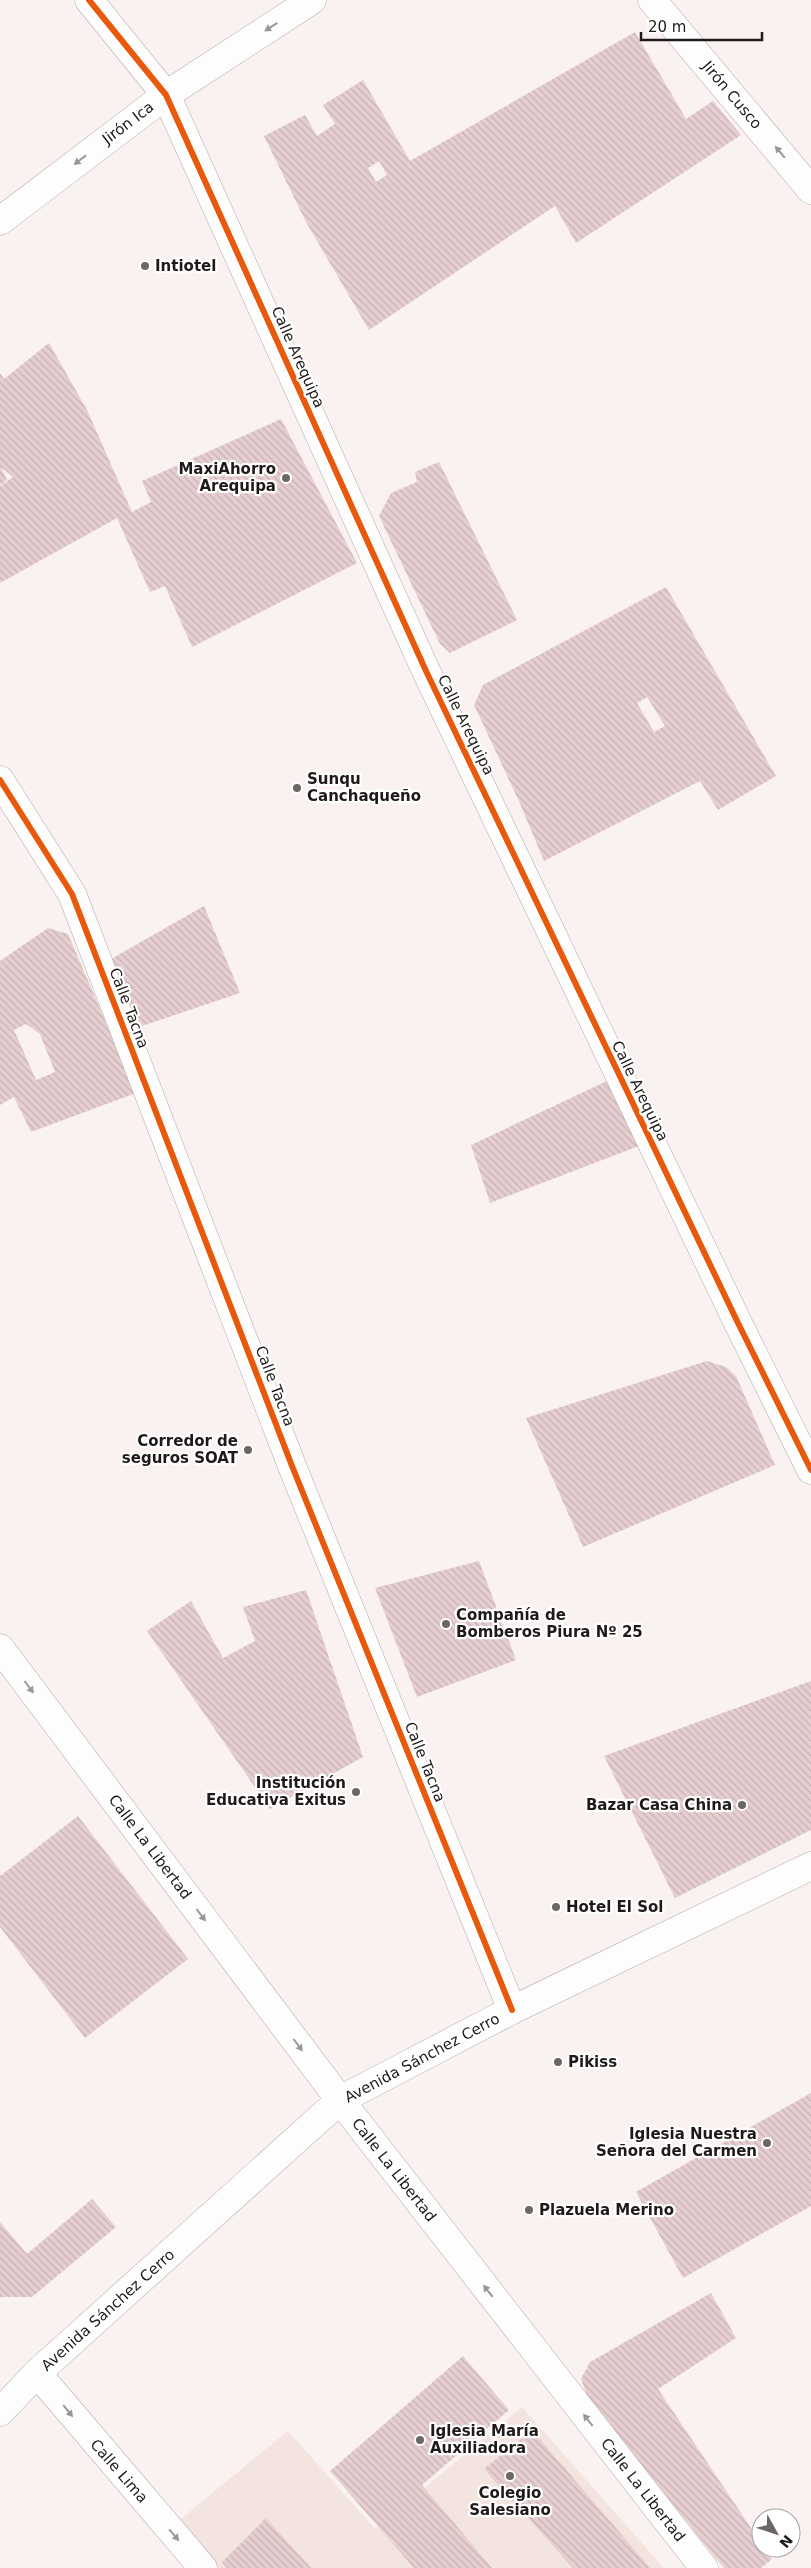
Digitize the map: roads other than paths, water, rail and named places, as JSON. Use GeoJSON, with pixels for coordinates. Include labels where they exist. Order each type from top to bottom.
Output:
{"type":"FeatureCollection","features":[{"type":"Feature","properties":{"kind":"street","name":"Calle Arequipa"},"geometry":{"type":"LineString","coordinates":[[90,0],[166,94],[426,671],[736,1321],[811,1470]]}},
{"type":"Feature","properties":{"kind":"street","name":"Jirón Ica"},"geometry":{"type":"LineString","coordinates":[[0,221],[166,94],[312,0]]}},
{"type":"Feature","properties":{"kind":"street","name":"Jirón Cusco"},"geometry":{"type":"LineString","coordinates":[[652,0],[811,190]]}},
{"type":"Feature","properties":{"kind":"street","name":"Calle Tacna"},"geometry":{"type":"LineString","coordinates":[[0,780],[72,894],[292,1466],[512,2010]]}},
{"type":"Feature","properties":{"kind":"street","name":"Calle La Libertad"},"geometry":{"type":"LineString","coordinates":[[0,1648],[340,2100],[704,2568]]}},
{"type":"Feature","properties":{"kind":"street","name":"Avenida Sánchez Cerro"},"geometry":{"type":"LineString","coordinates":[[0,2412],[37,2374],[340,2100],[512,2010],[811,1866]]}},
{"type":"Feature","properties":{"kind":"street","name":"Calle Lima"},"geometry":{"type":"LineString","coordinates":[[37,2374],[203,2568]]}},
{"type":"Feature","properties":{"kind":"place","name":"Intiotel"},"geometry":{"type":"Point","coordinates":[145,266]}},
{"type":"Feature","properties":{"kind":"place","name":"MaxiAhorro Arequipa"},"geometry":{"type":"Point","coordinates":[286,478]}},
{"type":"Feature","properties":{"kind":"place","name":"Sunqu Canchaqueño"},"geometry":{"type":"Point","coordinates":[297,788]}},
{"type":"Feature","properties":{"kind":"place","name":"Corredor de seguros SOAT"},"geometry":{"type":"Point","coordinates":[248,1450]}},
{"type":"Feature","properties":{"kind":"place","name":"Compañía de Bomberos Piura Nº 25"},"geometry":{"type":"Point","coordinates":[446,1624]}},
{"type":"Feature","properties":{"kind":"place","name":"Institución Educativa Exitus"},"geometry":{"type":"Point","coordinates":[356,1792]}},
{"type":"Feature","properties":{"kind":"place","name":"Bazar Casa China"},"geometry":{"type":"Point","coordinates":[742,1805]}},
{"type":"Feature","properties":{"kind":"place","name":"Hotel El Sol"},"geometry":{"type":"Point","coordinates":[556,1907]}},
{"type":"Feature","properties":{"kind":"place","name":"Pikiss"},"geometry":{"type":"Point","coordinates":[558,2062]}},
{"type":"Feature","properties":{"kind":"place","name":"Iglesia Nuestra Señora del Carmen"},"geometry":{"type":"Point","coordinates":[767,2143]}},
{"type":"Feature","properties":{"kind":"place","name":"Plazuela Merino"},"geometry":{"type":"Point","coordinates":[529,2210]}},
{"type":"Feature","properties":{"kind":"place","name":"Iglesia María Auxiliadora"},"geometry":{"type":"Point","coordinates":[420,2440]}},
{"type":"Feature","properties":{"kind":"place","name":"Colegio Salesiano"},"geometry":{"type":"Point","coordinates":[510,2476]}}]}
